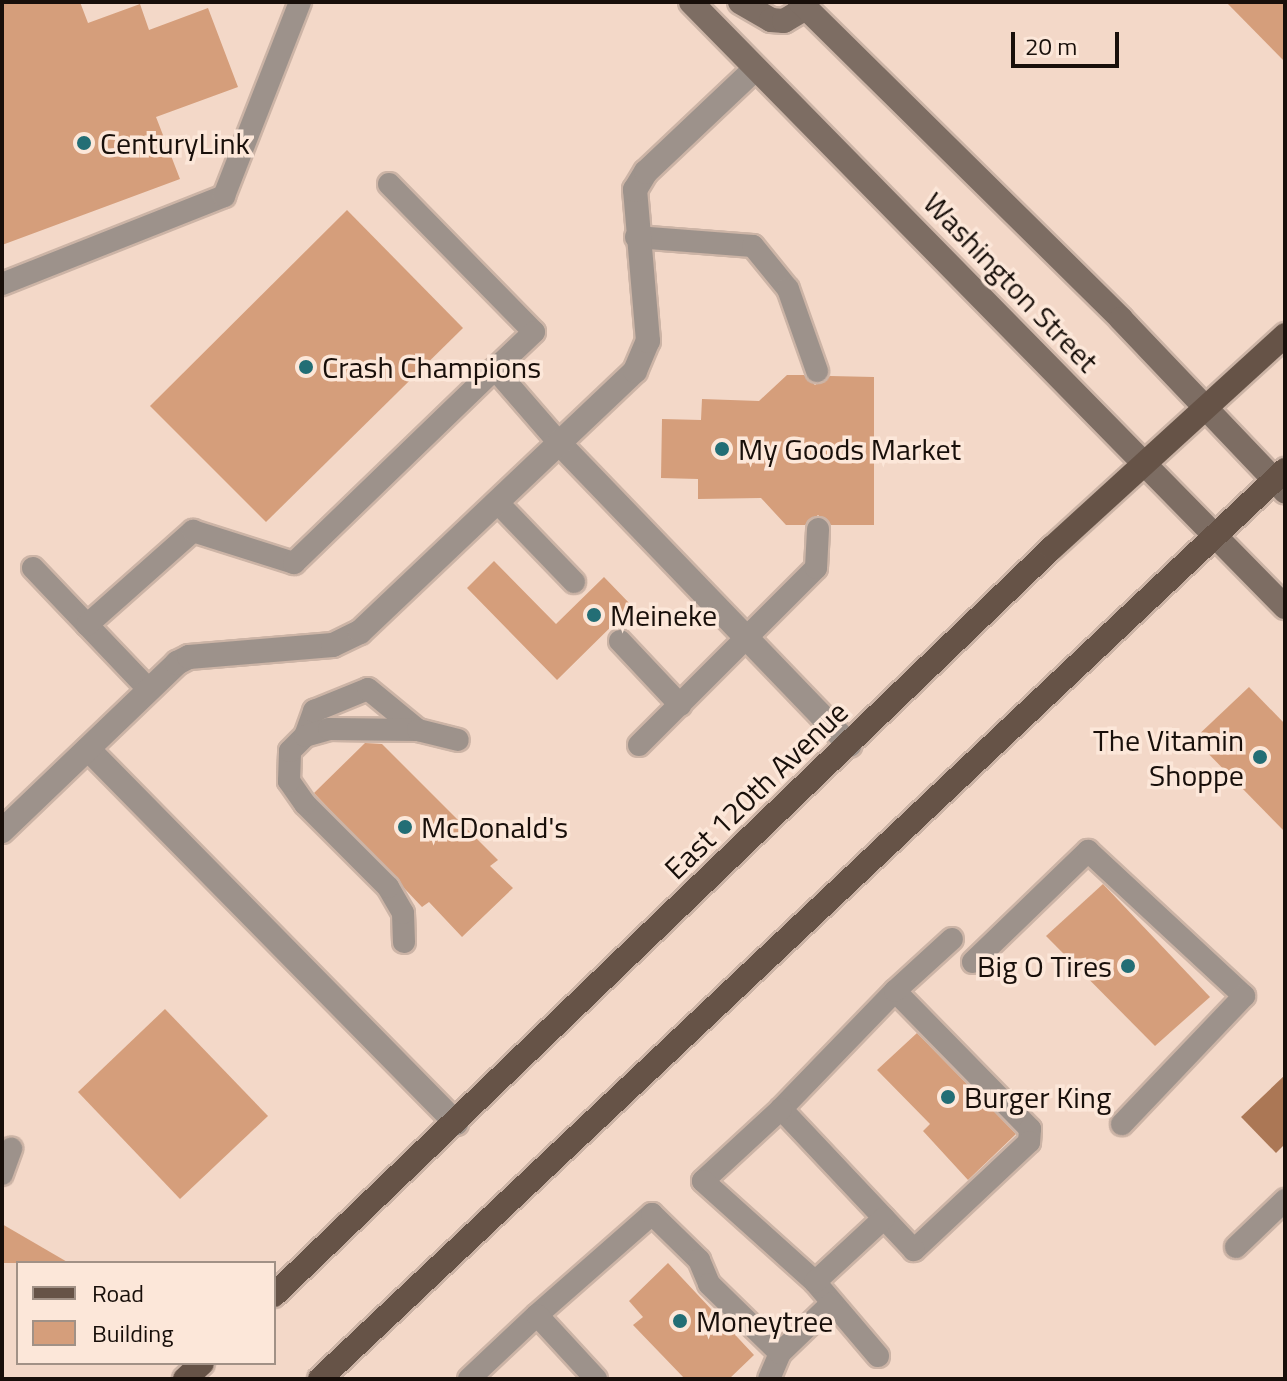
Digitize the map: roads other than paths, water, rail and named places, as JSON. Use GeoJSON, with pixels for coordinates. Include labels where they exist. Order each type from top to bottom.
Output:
{"type":"FeatureCollection","features":[{"type":"Feature","properties":{"kind":"main road","name":"Washington Street"},"geometry":{"type":"LineString","coordinates":[[691,2],[1285,607]]}},
{"type":"Feature","properties":{"kind":"main road"},"geometry":{"type":"LineString","coordinates":[[740,2],[771,20],[784,21],[806,4]]}},
{"type":"Feature","properties":{"kind":"main road","name":"Washington Street"},"geometry":{"type":"LineString","coordinates":[[806,4],[1281,481]]}},
{"type":"Feature","properties":{"kind":"main road","name":"East 120th Avenue"},"geometry":{"type":"LineString","coordinates":[[276,1293],[1142,464],[1285,335]]}},
{"type":"Feature","properties":{"kind":"main road"},"geometry":{"type":"LineString","coordinates":[[320,1379],[1214,538],[1281,481]]}},
{"type":"Feature","properties":{"kind":"main road"},"geometry":{"type":"LineString","coordinates":[[185,1379],[200,1365]]}},
{"type":"Feature","properties":{"kind":"street"},"geometry":{"type":"LineString","coordinates":[[2,831],[149,690],[189,657],[346,641],[635,371],[646,351],[633,201],[646,172],[756,68]]}},
{"type":"Feature","properties":{"kind":"street"},"geometry":{"type":"LineString","coordinates":[[559,443],[850,745]]}},
{"type":"Feature","properties":{"kind":"street"},"geometry":{"type":"LineString","coordinates":[[88,749],[456,1123]]}},
{"type":"Feature","properties":{"kind":"lane"},"geometry":{"type":"LineString","coordinates":[[2,284],[224,196],[300,2]]}},
{"type":"Feature","properties":{"kind":"lane"},"geometry":{"type":"LineString","coordinates":[[87,625],[193,531],[294,563],[534,332],[389,184]]}},
{"type":"Feature","properties":{"kind":"lane"},"geometry":{"type":"LineString","coordinates":[[636,237],[753,246],[788,289],[817,371]]}},
{"type":"Feature","properties":{"kind":"lane"},"geometry":{"type":"LineString","coordinates":[[495,369],[559,443]]}},
{"type":"Feature","properties":{"kind":"lane"},"geometry":{"type":"LineString","coordinates":[[497,502],[574,582]]}},
{"type":"Feature","properties":{"kind":"lane"},"geometry":{"type":"LineString","coordinates":[[639,745],[816,568],[818,529]]}},
{"type":"Feature","properties":{"kind":"lane"},"geometry":{"type":"LineString","coordinates":[[33,568],[149,690]]}},
{"type":"Feature","properties":{"kind":"lane"},"geometry":{"type":"LineString","coordinates":[[620,641],[680,705]]}},
{"type":"Feature","properties":{"kind":"lane"},"geometry":{"type":"LineString","coordinates":[[404,942],[403,913],[388,887],[305,804],[289,781],[290,751],[305,736],[314,711],[368,689],[418,730]]}},
{"type":"Feature","properties":{"kind":"lane"},"geometry":{"type":"LineString","coordinates":[[305,736],[329,729],[418,730],[458,740]]}},
{"type":"Feature","properties":{"kind":"lane"},"geometry":{"type":"LineString","coordinates":[[973,962],[1088,851],[1244,996],[1122,1124]]}},
{"type":"Feature","properties":{"kind":"lane"},"geometry":{"type":"LineString","coordinates":[[878,1356],[815,1282],[703,1181],[781,1109],[895,991],[952,939]]}},
{"type":"Feature","properties":{"kind":"lane"},"geometry":{"type":"LineString","coordinates":[[781,1109],[914,1250],[1029,1142],[1030,1129],[895,991]]}},
{"type":"Feature","properties":{"kind":"lane"},"geometry":{"type":"LineString","coordinates":[[2,1174],[11,1149]]}},
{"type":"Feature","properties":{"kind":"lane"},"geometry":{"type":"LineString","coordinates":[[1236,1247],[1285,1200]]}},
{"type":"Feature","properties":{"kind":"lane"},"geometry":{"type":"LineString","coordinates":[[469,1379],[652,1214],[699,1260],[709,1284],[780,1353]]}},
{"type":"Feature","properties":{"kind":"lane"},"geometry":{"type":"LineString","coordinates":[[815,1282],[884,1218]]}},
{"type":"Feature","properties":{"kind":"lane"},"geometry":{"type":"LineString","coordinates":[[769,1379],[780,1353],[832,1303]]}},
{"type":"Feature","properties":{"kind":"lane"},"geometry":{"type":"LineString","coordinates":[[537,1315],[596,1379]]}},
{"type":"Feature","properties":{"kind":"place","name":"CenturyLink"},"geometry":{"type":"Point","coordinates":[84,143]}},
{"type":"Feature","properties":{"kind":"place","name":"Crash Champions"},"geometry":{"type":"Point","coordinates":[306,367]}},
{"type":"Feature","properties":{"kind":"place","name":"My Goods Market"},"geometry":{"type":"Point","coordinates":[722,449]}},
{"type":"Feature","properties":{"kind":"place","name":"Meineke"},"geometry":{"type":"Point","coordinates":[594,615]}},
{"type":"Feature","properties":{"kind":"place","name":"The Vitamin Shoppe"},"geometry":{"type":"Point","coordinates":[1260,757]}},
{"type":"Feature","properties":{"kind":"place","name":"McDonald's"},"geometry":{"type":"Point","coordinates":[405,827]}},
{"type":"Feature","properties":{"kind":"place","name":"Big O Tires"},"geometry":{"type":"Point","coordinates":[1128,966]}},
{"type":"Feature","properties":{"kind":"place","name":"Burger King"},"geometry":{"type":"Point","coordinates":[948,1097]}},
{"type":"Feature","properties":{"kind":"place","name":"Moneytree"},"geometry":{"type":"Point","coordinates":[680,1321]}}]}
